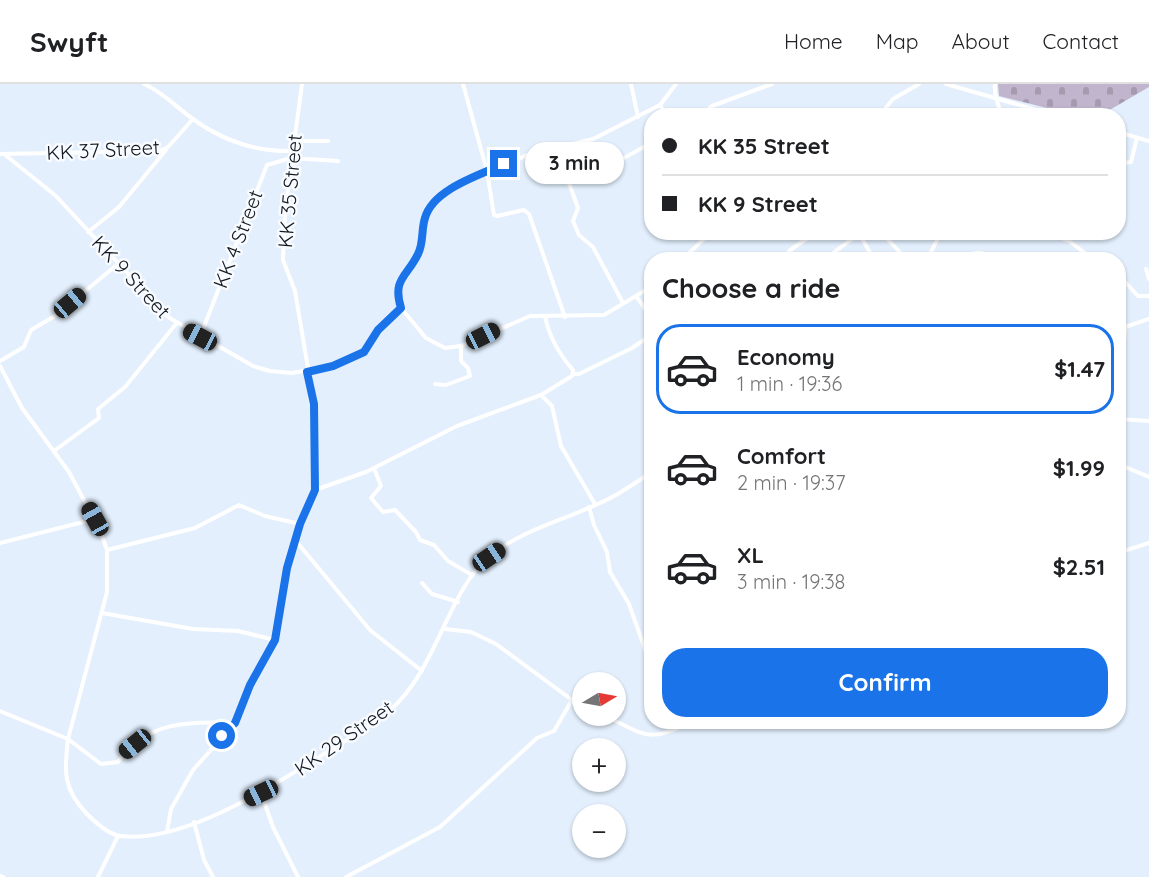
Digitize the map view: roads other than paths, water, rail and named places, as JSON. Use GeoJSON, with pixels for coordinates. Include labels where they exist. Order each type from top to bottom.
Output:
{"type":"FeatureCollection","features":[{"type":"Feature","properties":{"kind":"street"},"geometry":{"type":"LineString","coordinates":[[144,84],[170,99],[193,119],[223,138],[263,150],[292,151]]}},
{"type":"Feature","properties":{"kind":"street","name":"KK 35 Street"},"geometry":{"type":"LineString","coordinates":[[167,832],[171,808],[193,770],[235,723],[250,685],[275,640],[287,568],[300,524],[315,490],[314,404],[295,291],[283,261],[285,211],[302,84]]}},
{"type":"Feature","properties":{"kind":"street"},"geometry":{"type":"LineString","coordinates":[[463,84],[487,171],[495,216],[524,210],[529,214],[566,317]]}},
{"type":"Feature","properties":{"kind":"street"},"geometry":{"type":"LineString","coordinates":[[631,84],[638,117]]}},
{"type":"Feature","properties":{"kind":"street"},"geometry":{"type":"LineString","coordinates":[[654,108],[660,105],[676,84]]}},
{"type":"Feature","properties":{"kind":"street"},"geometry":{"type":"LineString","coordinates":[[710,108],[772,84]]}},
{"type":"Feature","properties":{"kind":"street"},"geometry":{"type":"LineString","coordinates":[[886,108],[893,99],[919,84]]}},
{"type":"Feature","properties":{"kind":"street"},"geometry":{"type":"LineString","coordinates":[[946,84],[1030,108]]}},
{"type":"Feature","properties":{"kind":"street"},"geometry":{"type":"LineString","coordinates":[[995,84],[994,98],[1000,108]]}},
{"type":"Feature","properties":{"kind":"street"},"geometry":{"type":"LineString","coordinates":[[644,114],[593,139],[527,155],[487,171],[446,192],[425,216],[423,240],[418,255],[398,285],[397,296],[401,308],[426,338],[445,348],[462,346],[530,316],[604,315],[644,291]]}},
{"type":"Feature","properties":{"kind":"street","name":"KK 37 Street"},"geometry":{"type":"LineString","coordinates":[[2,154],[156,151],[168,147],[193,119]]}},
{"type":"Feature","properties":{"kind":"street"},"geometry":{"type":"LineString","coordinates":[[1126,135],[1149,141]]}},
{"type":"Feature","properties":{"kind":"street"},"geometry":{"type":"LineString","coordinates":[[1126,163],[1131,162],[1137,138]]}},
{"type":"Feature","properties":{"kind":"street"},"geometry":{"type":"LineString","coordinates":[[293,141],[328,141]]}},
{"type":"Feature","properties":{"kind":"street"},"geometry":{"type":"LineString","coordinates":[[573,144],[581,174]]}},
{"type":"Feature","properties":{"kind":"street"},"geometry":{"type":"LineString","coordinates":[[88,232],[119,207],[168,147]]}},
{"type":"Feature","properties":{"kind":"street"},"geometry":{"type":"LineString","coordinates":[[623,303],[593,247],[579,235],[573,221],[578,208],[568,183],[581,174],[622,159],[644,147]]}},
{"type":"Feature","properties":{"kind":"street","name":"KK 9 Street"},"geometry":{"type":"LineString","coordinates":[[2,154],[56,196],[117,264],[176,324],[252,366],[283,372],[307,372],[333,366],[364,352],[378,330],[401,308]]}},
{"type":"Feature","properties":{"kind":"street"},"geometry":{"type":"LineString","coordinates":[[291,158],[338,161]]}},
{"type":"Feature","properties":{"kind":"street","name":"KK 4 Street"},"geometry":{"type":"LineString","coordinates":[[200,337],[265,168],[272,161],[291,158]]}},
{"type":"Feature","properties":{"kind":"street"},"geometry":{"type":"LineString","coordinates":[[690,252],[703,240]]}},
{"type":"Feature","properties":{"kind":"street"},"geometry":{"type":"LineString","coordinates":[[789,252],[805,240]]}},
{"type":"Feature","properties":{"kind":"street"},"geometry":{"type":"LineString","coordinates":[[835,252],[851,240]]}},
{"type":"Feature","properties":{"kind":"street"},"geometry":{"type":"LineString","coordinates":[[888,240],[900,252]]}},
{"type":"Feature","properties":{"kind":"street"},"geometry":{"type":"LineString","coordinates":[[1066,240],[1083,252]]}},
{"type":"Feature","properties":{"kind":"street"},"geometry":{"type":"LineString","coordinates":[[98,877],[118,836],[92,819],[68,790],[65,765],[68,739],[109,580],[107,550],[95,519],[54,451],[22,408],[0,363],[24,348],[31,330],[55,316],[117,264]]}},
{"type":"Feature","properties":{"kind":"street"},"geometry":{"type":"LineString","coordinates":[[1146,269],[1149,279]]}},
{"type":"Feature","properties":{"kind":"street"},"geometry":{"type":"LineString","coordinates":[[1126,283],[1138,296],[1149,296]]}},
{"type":"Feature","properties":{"kind":"street"},"geometry":{"type":"LineString","coordinates":[[636,296],[644,307]]}},
{"type":"Feature","properties":{"kind":"street"},"geometry":{"type":"LineString","coordinates":[[545,316],[551,337],[573,374]]}},
{"type":"Feature","properties":{"kind":"street"},"geometry":{"type":"LineString","coordinates":[[1126,326],[1149,319]]}},
{"type":"Feature","properties":{"kind":"street"},"geometry":{"type":"LineString","coordinates":[[54,451],[99,418],[98,409],[125,387],[176,324]]}},
{"type":"Feature","properties":{"kind":"street"},"geometry":{"type":"LineString","coordinates":[[315,490],[374,468],[458,426],[541,395],[573,374],[579,375],[608,361],[644,339]]}},
{"type":"Feature","properties":{"kind":"street"},"geometry":{"type":"LineString","coordinates":[[435,384],[446,386],[471,376],[468,368],[461,361],[462,346]]}},
{"type":"Feature","properties":{"kind":"street"},"geometry":{"type":"LineString","coordinates":[[541,395],[552,406],[561,446],[595,504]]}},
{"type":"Feature","properties":{"kind":"street"},"geometry":{"type":"LineString","coordinates":[[1126,420],[1149,421]]}},
{"type":"Feature","properties":{"kind":"street"},"geometry":{"type":"LineString","coordinates":[[1126,467],[1149,477]]}},
{"type":"Feature","properties":{"kind":"street"},"geometry":{"type":"LineString","coordinates":[[374,468],[381,486],[371,498],[377,507],[383,512],[395,510],[416,532],[420,540],[434,545],[448,561],[472,575]]}},
{"type":"Feature","properties":{"kind":"street","name":"KK 29 Street"},"geometry":{"type":"LineString","coordinates":[[118,836],[167,832],[261,793],[389,711],[422,671],[472,575],[489,557],[521,535],[616,495],[644,477]]}},
{"type":"Feature","properties":{"kind":"street"},"geometry":{"type":"LineString","coordinates":[[107,550],[195,528],[239,505],[265,516],[300,524]]}},
{"type":"Feature","properties":{"kind":"street"},"geometry":{"type":"LineString","coordinates":[[589,507],[594,525],[607,552],[610,572],[629,604],[644,646]]}},
{"type":"Feature","properties":{"kind":"street"},"geometry":{"type":"LineString","coordinates":[[0,543],[95,519]]}},
{"type":"Feature","properties":{"kind":"street"},"geometry":{"type":"LineString","coordinates":[[296,541],[370,630],[422,671]]}},
{"type":"Feature","properties":{"kind":"street"},"geometry":{"type":"LineString","coordinates":[[1126,550],[1149,543]]}},
{"type":"Feature","properties":{"kind":"street"},"geometry":{"type":"LineString","coordinates":[[422,583],[432,594],[458,602]]}},
{"type":"Feature","properties":{"kind":"street"},"geometry":{"type":"LineString","coordinates":[[102,613],[193,629],[238,631],[275,640]]}},
{"type":"Feature","properties":{"kind":"street"},"geometry":{"type":"LineString","coordinates":[[346,877],[440,827],[537,738],[554,731],[572,700],[496,644],[471,632],[445,629]]}},
{"type":"Feature","properties":{"kind":"street"},"geometry":{"type":"LineString","coordinates":[[0,711],[68,739],[90,757],[105,765],[118,762],[123,753],[155,730],[184,722],[235,723]]}},
{"type":"Feature","properties":{"kind":"street"},"geometry":{"type":"LineString","coordinates":[[626,726],[649,736],[677,729]]}},
{"type":"Feature","properties":{"kind":"street"},"geometry":{"type":"LineString","coordinates":[[261,793],[273,827],[298,877]]}},
{"type":"Feature","properties":{"kind":"street"},"geometry":{"type":"LineString","coordinates":[[194,822],[204,860],[213,877]]}}]}
